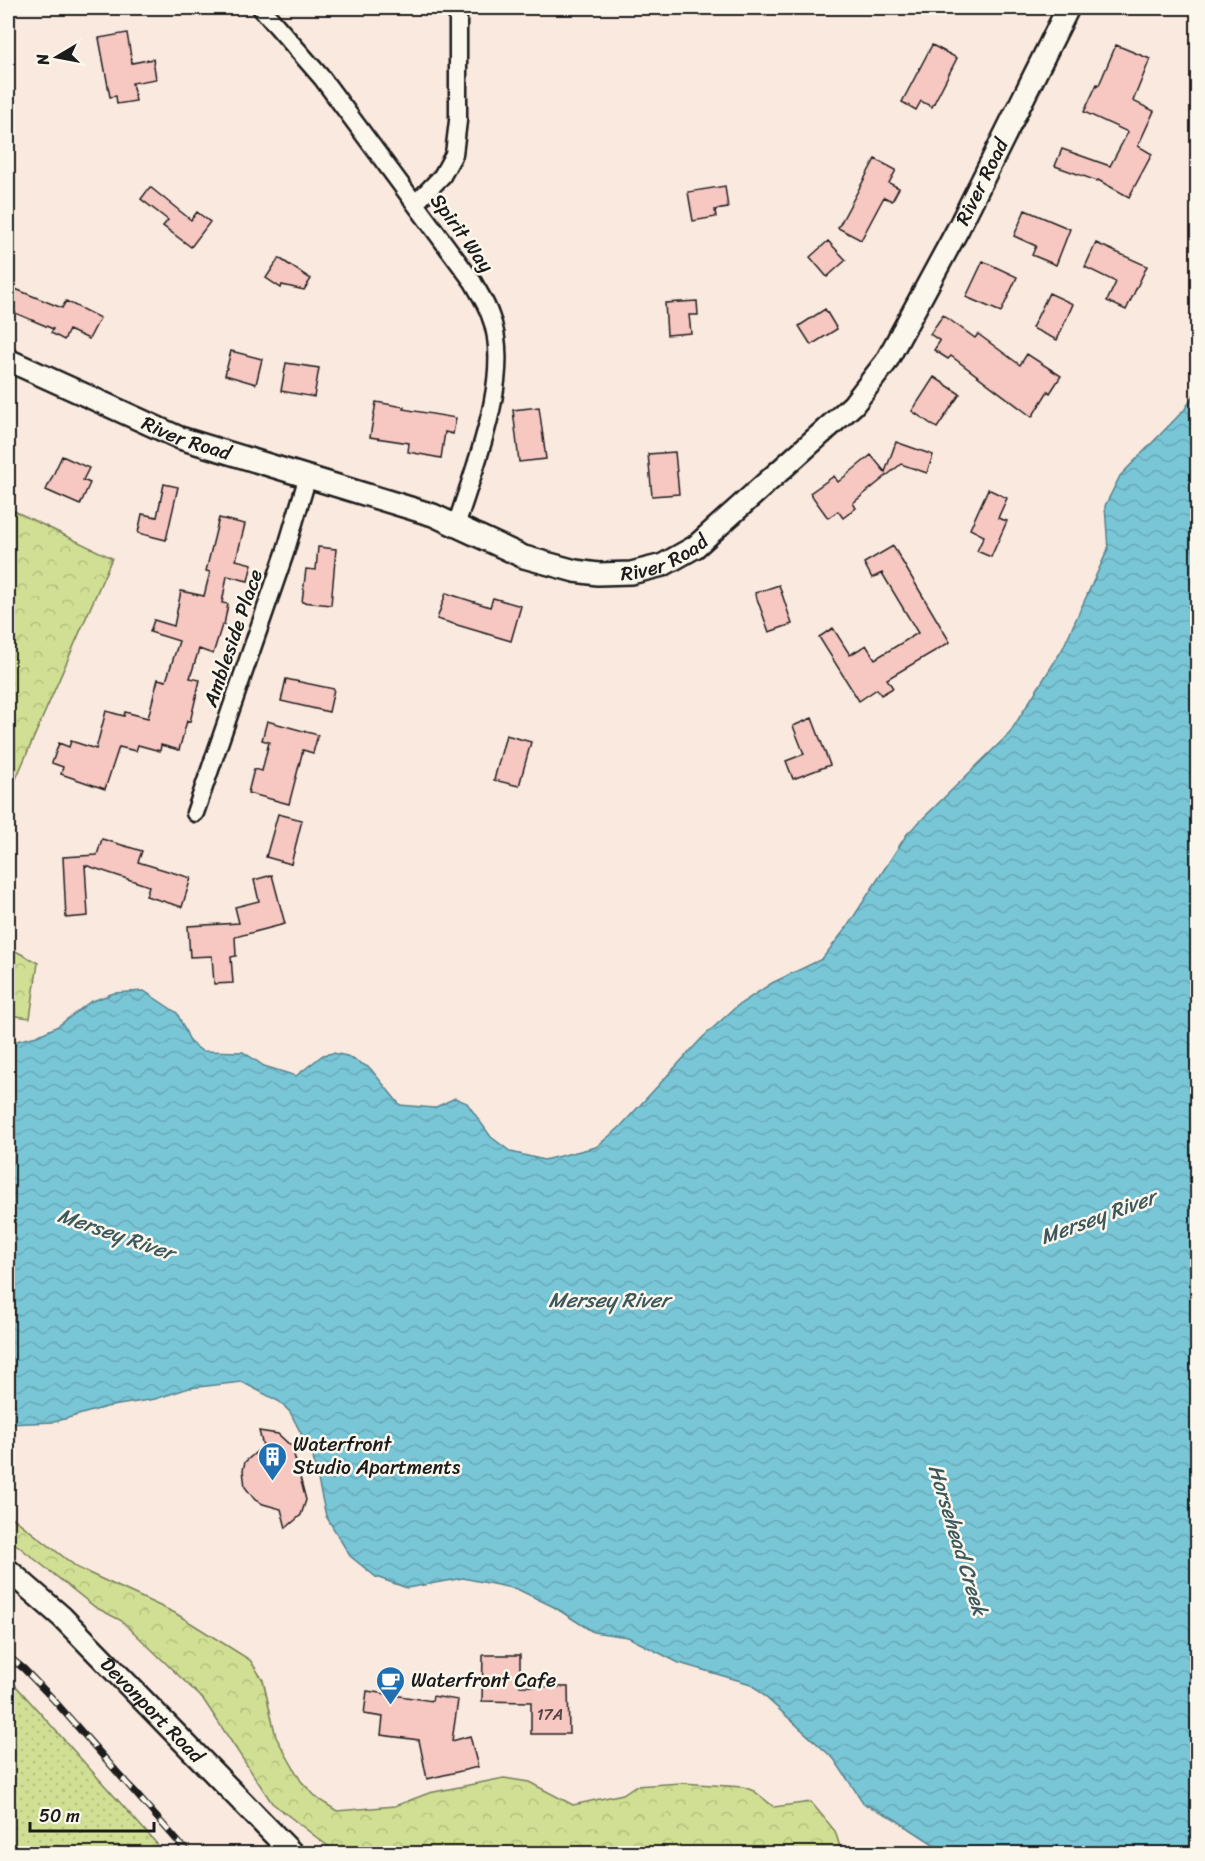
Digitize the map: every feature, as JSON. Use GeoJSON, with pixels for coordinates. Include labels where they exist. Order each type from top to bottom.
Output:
{"type":"FeatureCollection","features":[{"type":"Feature","properties":{"kind":"main road","name":"River Road"},"geometry":{"type":"LineString","coordinates":[[8,360],[180,438],[433,515],[524,557],[574,572],[632,573],[663,565],[695,548],[853,405],[886,362],[958,229],[1068,8]]}},
{"type":"Feature","properties":{"kind":"main road","name":"Devonport Road"},"geometry":{"type":"LineString","coordinates":[[8,1570],[63,1617],[293,1854]]}},
{"type":"Feature","properties":{"kind":"street","name":"Spirit Way"},"geometry":{"type":"LineString","coordinates":[[261,8],[321,78],[473,282],[491,316],[498,351],[496,390],[456,526]]}},
{"type":"Feature","properties":{"kind":"street"},"geometry":{"type":"LineString","coordinates":[[415,204],[442,176],[453,154],[458,121],[458,8]]}},
{"type":"Feature","properties":{"kind":"street","name":"Ambleside Place"},"geometry":{"type":"LineString","coordinates":[[195,813],[285,553],[308,476]]}},
{"type":"Feature","properties":{"kind":"green space"},"geometry":{"type":"Polygon","coordinates":[[[8,508],[112,558],[8,797],[8,508]]]}},
{"type":"Feature","properties":{"kind":"green space"},"geometry":{"type":"Polygon","coordinates":[[[8,947],[38,963],[30,1018],[8,1015],[8,947]]]}},
{"type":"Feature","properties":{"kind":"green space"},"geometry":{"type":"Polygon","coordinates":[[[8,1514],[78,1568],[175,1613],[250,1660],[263,1680],[276,1737],[301,1781],[318,1799],[337,1811],[395,1806],[429,1793],[504,1778],[529,1782],[573,1805],[623,1794],[635,1786],[682,1783],[743,1787],[754,1791],[774,1807],[811,1802],[835,1831],[842,1853],[337,1853],[272,1803],[203,1699],[122,1621],[95,1607],[8,1538],[8,1514]]]}},
{"type":"Feature","properties":{"kind":"green space"},"geometry":{"type":"Polygon","coordinates":[[[8,1677],[165,1853],[8,1853],[8,1677]]]}},
{"type":"Feature","properties":{"kind":"water"},"geometry":{"type":"Polygon","coordinates":[[[1197,390],[1197,1853],[947,1853],[893,1818],[864,1804],[834,1759],[751,1684],[679,1663],[628,1637],[593,1632],[554,1607],[517,1589],[463,1578],[407,1588],[376,1577],[350,1556],[326,1516],[313,1457],[290,1412],[280,1402],[242,1382],[189,1388],[155,1399],[106,1407],[54,1422],[8,1424],[8,1043],[37,1036],[58,1026],[90,1002],[114,993],[144,991],[177,1013],[191,1043],[202,1051],[243,1052],[264,1066],[296,1076],[323,1055],[333,1053],[347,1056],[370,1068],[400,1105],[434,1108],[455,1098],[467,1103],[491,1137],[511,1152],[544,1160],[596,1147],[619,1128],[702,1038],[737,1006],[772,983],[822,959],[847,927],[907,834],[1009,734],[1062,650],[1108,549],[1105,506],[1120,476],[1185,409],[1197,390]]]}},
{"type":"Feature","properties":{"kind":"building"},"geometry":{"type":"Polygon","coordinates":[[[127,33],[132,63],[153,59],[156,79],[132,83],[136,101],[117,104],[116,96],[110,97],[99,38],[127,33]]]}},
{"type":"Feature","properties":{"kind":"building"},"geometry":{"type":"Polygon","coordinates":[[[932,45],[957,58],[932,107],[921,101],[916,110],[902,102],[932,45]]]}},
{"type":"Feature","properties":{"kind":"building"},"geometry":{"type":"Polygon","coordinates":[[[1116,45],[1150,59],[1133,101],[1154,111],[1138,146],[1152,154],[1129,197],[1098,180],[1055,166],[1062,149],[1110,166],[1128,132],[1084,112],[1097,84],[1099,85],[1116,45]]]}},
{"type":"Feature","properties":{"kind":"building"},"geometry":{"type":"Polygon","coordinates":[[[875,159],[896,170],[889,183],[899,188],[892,201],[884,197],[861,240],[838,228],[875,159]]]}},
{"type":"Feature","properties":{"kind":"building"},"geometry":{"type":"Polygon","coordinates":[[[725,186],[728,208],[715,210],[716,217],[693,221],[688,192],[725,186]]]}},
{"type":"Feature","properties":{"kind":"building"},"geometry":{"type":"Polygon","coordinates":[[[150,187],[191,220],[197,212],[210,222],[191,247],[163,226],[168,220],[141,199],[150,187]]]}},
{"type":"Feature","properties":{"kind":"building"},"geometry":{"type":"Polygon","coordinates":[[[1025,210],[1070,229],[1056,265],[1032,255],[1036,246],[1014,236],[1025,210]]]}},
{"type":"Feature","properties":{"kind":"building"},"geometry":{"type":"Polygon","coordinates":[[[828,241],[846,260],[827,277],[810,257],[828,241]]]}},
{"type":"Feature","properties":{"kind":"building"},"geometry":{"type":"Polygon","coordinates":[[[1096,243],[1147,266],[1126,310],[1107,301],[1116,282],[1085,267],[1096,243]]]}},
{"type":"Feature","properties":{"kind":"building"},"geometry":{"type":"Polygon","coordinates":[[[279,258],[311,279],[304,290],[282,285],[281,288],[266,278],[279,258]]]}},
{"type":"Feature","properties":{"kind":"building"},"geometry":{"type":"Polygon","coordinates":[[[983,261],[1017,277],[1001,312],[966,297],[983,261]]]}},
{"type":"Feature","properties":{"kind":"building"},"geometry":{"type":"Polygon","coordinates":[[[8,286],[62,308],[66,301],[100,318],[89,339],[69,330],[64,340],[51,333],[53,329],[8,310],[8,286]]]}},
{"type":"Feature","properties":{"kind":"building"},"geometry":{"type":"Polygon","coordinates":[[[1049,293],[1073,304],[1057,340],[1032,328],[1049,293]]]}},
{"type":"Feature","properties":{"kind":"building"},"geometry":{"type":"Polygon","coordinates":[[[697,301],[698,315],[689,315],[691,333],[667,335],[665,303],[697,301]]]}},
{"type":"Feature","properties":{"kind":"building"},"geometry":{"type":"Polygon","coordinates":[[[825,309],[837,329],[811,345],[799,326],[825,309]]]}},
{"type":"Feature","properties":{"kind":"building"},"geometry":{"type":"Polygon","coordinates":[[[943,315],[975,338],[978,334],[1020,365],[1027,354],[1061,376],[1050,393],[1048,391],[1032,417],[951,356],[948,359],[934,350],[940,341],[930,334],[943,315]]]}},
{"type":"Feature","properties":{"kind":"building"},"geometry":{"type":"Polygon","coordinates":[[[231,351],[262,359],[256,384],[225,375],[231,351]]]}},
{"type":"Feature","properties":{"kind":"building"},"geometry":{"type":"Polygon","coordinates":[[[286,363],[319,368],[314,397],[281,391],[286,363]]]}},
{"type":"Feature","properties":{"kind":"building"},"geometry":{"type":"Polygon","coordinates":[[[934,377],[960,394],[937,428],[912,411],[934,377]]]}},
{"type":"Feature","properties":{"kind":"building"},"geometry":{"type":"Polygon","coordinates":[[[376,402],[456,418],[453,434],[445,432],[441,458],[408,452],[409,443],[370,437],[376,402]]]}},
{"type":"Feature","properties":{"kind":"building"},"geometry":{"type":"Polygon","coordinates":[[[539,407],[546,459],[519,462],[513,410],[539,407]]]}},
{"type":"Feature","properties":{"kind":"building"},"geometry":{"type":"Polygon","coordinates":[[[896,442],[933,455],[927,473],[901,464],[853,503],[856,508],[843,518],[838,511],[828,518],[810,493],[834,476],[838,482],[871,455],[885,472],[896,442]]]}},
{"type":"Feature","properties":{"kind":"building"},"geometry":{"type":"Polygon","coordinates":[[[675,452],[679,494],[652,496],[648,454],[675,452]]]}},
{"type":"Feature","properties":{"kind":"building"},"geometry":{"type":"Polygon","coordinates":[[[62,456],[89,468],[83,480],[90,483],[80,505],[46,490],[62,456]]]}},
{"type":"Feature","properties":{"kind":"building"},"geometry":{"type":"Polygon","coordinates":[[[164,484],[178,487],[166,540],[138,533],[142,514],[157,517],[164,484]]]}},
{"type":"Feature","properties":{"kind":"building"},"geometry":{"type":"Polygon","coordinates":[[[988,489],[1007,498],[998,518],[1007,521],[991,557],[977,551],[984,536],[970,529],[988,489]]]}},
{"type":"Feature","properties":{"kind":"building"},"geometry":{"type":"Polygon","coordinates":[[[219,518],[245,524],[236,560],[252,564],[248,581],[227,576],[222,603],[228,604],[224,625],[222,625],[213,654],[199,649],[190,678],[200,680],[190,722],[187,721],[179,750],[161,745],[160,751],[138,745],[136,751],[119,747],[105,789],[61,774],[63,767],[52,763],[59,743],[69,747],[71,741],[96,749],[106,711],[124,716],[125,712],[148,718],[158,679],[166,681],[179,641],[150,632],[154,620],[174,626],[181,591],[204,596],[210,572],[206,571],[219,518]]]}},
{"type":"Feature","properties":{"kind":"building"},"geometry":{"type":"Polygon","coordinates":[[[893,546],[950,642],[887,679],[893,688],[881,695],[877,689],[859,701],[819,637],[833,628],[850,655],[866,645],[875,659],[918,633],[882,573],[872,578],[864,563],[893,546]]]}},
{"type":"Feature","properties":{"kind":"building"},"geometry":{"type":"Polygon","coordinates":[[[318,547],[336,549],[331,605],[302,602],[306,569],[316,570],[318,547]]]}},
{"type":"Feature","properties":{"kind":"building"},"geometry":{"type":"Polygon","coordinates":[[[779,585],[792,624],[769,632],[755,593],[779,585]]]}},
{"type":"Feature","properties":{"kind":"building"},"geometry":{"type":"Polygon","coordinates":[[[446,593],[490,607],[493,598],[521,606],[511,641],[437,619],[446,593]]]}},
{"type":"Feature","properties":{"kind":"building"},"geometry":{"type":"Polygon","coordinates":[[[286,679],[334,689],[329,712],[281,701],[286,679]]]}},
{"type":"Feature","properties":{"kind":"building"},"geometry":{"type":"Polygon","coordinates":[[[812,718],[830,765],[793,779],[786,761],[804,754],[793,726],[812,718]]]}},
{"type":"Feature","properties":{"kind":"building"},"geometry":{"type":"Polygon","coordinates":[[[267,721],[318,735],[313,753],[303,750],[289,804],[248,793],[254,769],[262,771],[269,742],[262,740],[267,721]]]}},
{"type":"Feature","properties":{"kind":"building"},"geometry":{"type":"Polygon","coordinates":[[[506,735],[531,742],[519,786],[494,780],[506,735]]]}},
{"type":"Feature","properties":{"kind":"building"},"geometry":{"type":"Polygon","coordinates":[[[278,814],[302,820],[291,864],[266,857],[278,814]]]}},
{"type":"Feature","properties":{"kind":"building"},"geometry":{"type":"Polygon","coordinates":[[[102,839],[142,851],[138,862],[191,878],[182,907],[146,896],[149,886],[85,865],[88,916],[66,918],[63,857],[97,855],[102,839]]]}},
{"type":"Feature","properties":{"kind":"building"},"geometry":{"type":"Polygon","coordinates":[[[272,875],[285,924],[235,937],[236,956],[231,957],[233,983],[214,984],[212,956],[190,957],[188,926],[239,923],[235,907],[259,901],[254,880],[272,875]]]}},
{"type":"Feature","properties":{"kind":"building","name":"Waterfront Studio Apartments"},"geometry":{"type":"Polygon","coordinates":[[[259,1431],[278,1434],[292,1447],[306,1500],[301,1515],[286,1528],[281,1509],[255,1500],[245,1487],[243,1470],[245,1462],[263,1446],[259,1431]]]}},
{"type":"Feature","properties":{"kind":"building"},"geometry":{"type":"Polygon","coordinates":[[[483,1655],[520,1655],[520,1686],[568,1687],[569,1734],[531,1734],[531,1702],[482,1701],[483,1655]]]}},
{"type":"Feature","properties":{"kind":"building"},"geometry":{"type":"Polygon","coordinates":[[[367,1691],[432,1701],[433,1696],[458,1700],[452,1741],[470,1736],[478,1767],[427,1779],[419,1740],[381,1735],[383,1717],[364,1714],[367,1691]]]}},
{"type":"Feature","properties":{"kind":"railway"},"geometry":{"type":"LineString","coordinates":[[8,1656],[52,1698],[189,1854]]}},
{"type":"Feature","properties":{"kind":"place","name":"Waterfront Studio Apartments"},"geometry":{"type":"Point","coordinates":[272,1482]}},
{"type":"Feature","properties":{"kind":"place","name":"Waterfront Cafe"},"geometry":{"type":"Point","coordinates":[390,1706]}},
{"type":"Feature","properties":{"kind":"water label","name":"Mersey River"},"geometry":{"type":"Point","coordinates":[1098,1217]}},
{"type":"Feature","properties":{"kind":"water label","name":"Mersey River"},"geometry":{"type":"Point","coordinates":[116,1234]}},
{"type":"Feature","properties":{"kind":"water label","name":"Mersey River"},"geometry":{"type":"Point","coordinates":[609,1300]}},
{"type":"Feature","properties":{"kind":"water label","name":"Horsehead Creek"},"geometry":{"type":"Point","coordinates":[958,1540]}}]}
